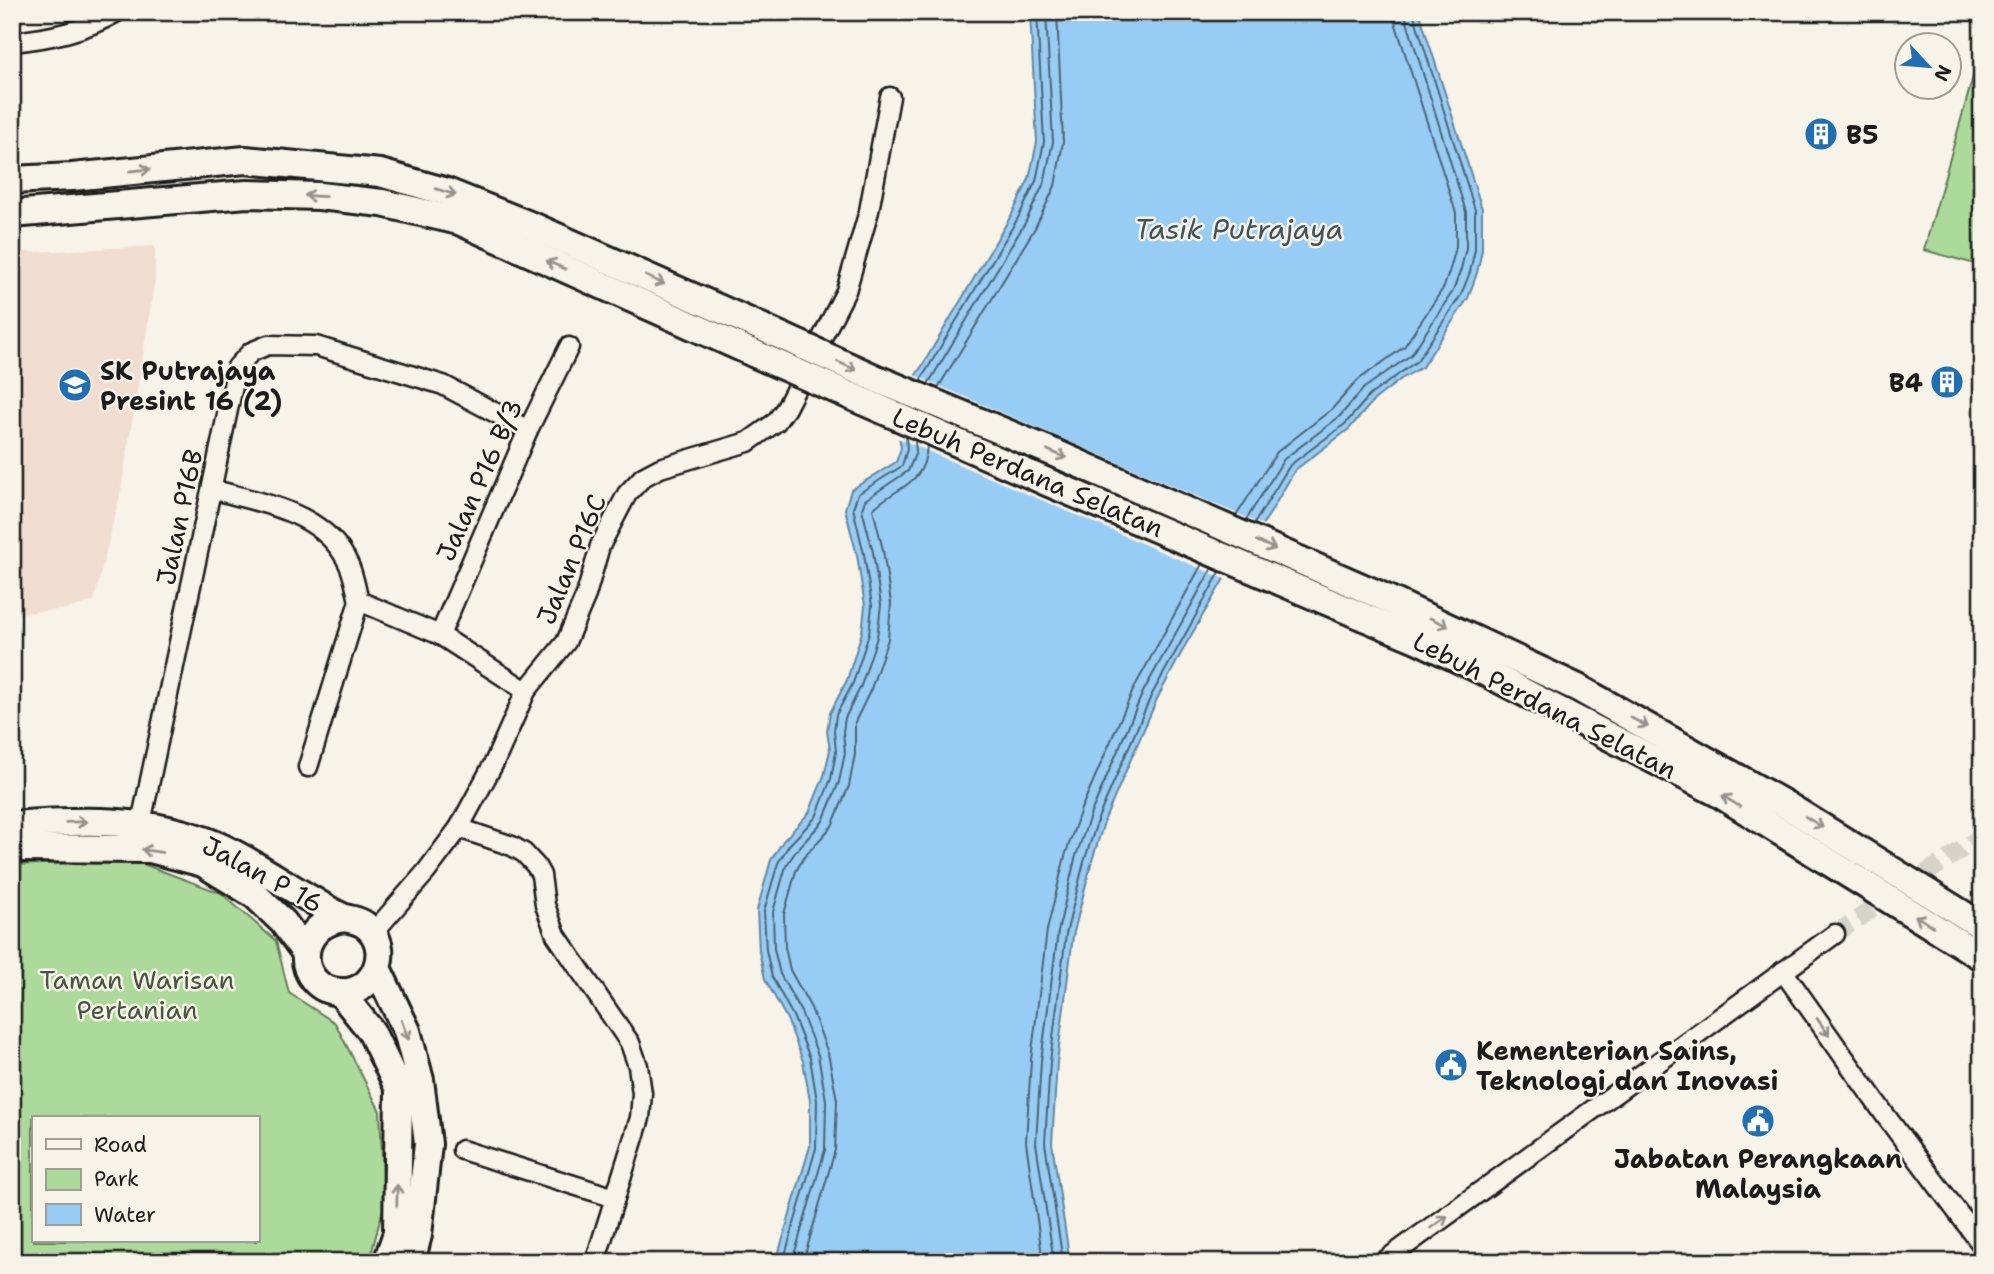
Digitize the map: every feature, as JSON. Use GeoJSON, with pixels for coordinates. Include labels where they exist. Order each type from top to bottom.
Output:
{"type":"FeatureCollection","features":[{"type":"Feature","properties":{"kind":"main road","name":"Lebuh Perdana Selatan"},"geometry":{"type":"LineString","coordinates":[[12,180],[72,177],[244,160],[380,173],[447,192],[532,226],[877,379],[1057,454],[1371,605],[1483,671],[1718,793],[1982,957]]}},
{"type":"Feature","properties":{"kind":"main road","name":"Lebuh Perdana Selatan"},"geometry":{"type":"LineString","coordinates":[[12,214],[247,194],[319,196],[382,203],[459,221],[1047,482],[1371,605],[1578,688],[1786,805],[1982,926]]}},
{"type":"Feature","properties":{"kind":"main road","name":"Jalan P 16"},"geometry":{"type":"LineString","coordinates":[[12,825],[86,821],[141,823],[216,845],[345,918],[356,920],[373,933]]}},
{"type":"Feature","properties":{"kind":"main road","name":"Jalan P 16"},"geometry":{"type":"LineString","coordinates":[[12,848],[150,849],[203,863],[255,895],[283,922],[306,953]]}},
{"type":"Feature","properties":{"kind":"main road","name":"Jalan P 16"},"geometry":{"type":"LineString","coordinates":[[345,918],[323,923],[314,931],[308,941],[306,964],[311,975],[328,989],[340,992],[371,1031],[399,1089],[397,1233],[387,1262]]}},
{"type":"Feature","properties":{"kind":"main road"},"geometry":{"type":"LineString","coordinates":[[340,992],[362,987],[371,979],[380,956],[373,933]]}},
{"type":"Feature","properties":{"kind":"main road"},"geometry":{"type":"LineString","coordinates":[[377,968],[407,1031],[421,1080],[428,1144],[418,1236],[411,1262]]}},
{"type":"Feature","properties":{"kind":"street"},"geometry":{"type":"LineString","coordinates":[[12,42],[54,38],[86,28],[117,12]]}},
{"type":"Feature","properties":{"kind":"street","name":"Jalan P16C"},"geometry":{"type":"LineString","coordinates":[[373,933],[426,872],[459,828],[495,761],[526,691],[566,642],[586,595],[600,546],[626,494],[635,484],[660,468],[748,442],[776,422],[786,408],[846,291],[869,211],[890,97]]}},
{"type":"Feature","properties":{"kind":"street","name":"Jalan P16B"},"geometry":{"type":"LineString","coordinates":[[141,823],[237,367],[251,352],[268,345],[316,346],[443,385],[528,430]]}},
{"type":"Feature","properties":{"kind":"street","name":"Jalan P16 B/3"},"geometry":{"type":"LineString","coordinates":[[440,635],[528,430],[569,347]]}},
{"type":"Feature","properties":{"kind":"street"},"geometry":{"type":"LineString","coordinates":[[212,489],[305,518],[326,531],[348,564],[359,601],[308,767]]}},
{"type":"Feature","properties":{"kind":"street"},"geometry":{"type":"LineString","coordinates":[[359,601],[440,635],[526,691]]}},
{"type":"Feature","properties":{"kind":"street"},"geometry":{"type":"LineString","coordinates":[[459,828],[512,846],[524,853],[536,866],[541,875],[545,905],[556,935],[630,1043],[638,1066],[642,1093],[640,1118],[595,1262]]}},
{"type":"Feature","properties":{"kind":"street"},"geometry":{"type":"LineString","coordinates":[[1383,1262],[1835,934]]}},
{"type":"Feature","properties":{"kind":"street"},"geometry":{"type":"LineString","coordinates":[[1783,971],[1982,1245]]}},
{"type":"Feature","properties":{"kind":"street"},"geometry":{"type":"LineString","coordinates":[[462,1150],[615,1198]]}},
{"type":"Feature","properties":{"kind":"shaded area","name":"SK Putrajaya Presint 16 (2)"},"geometry":{"type":"Polygon","coordinates":[[[155,246],[155,280],[121,490],[94,601],[67,609],[12,614],[12,253],[155,246]]]}},
{"type":"Feature","properties":{"kind":"green space"},"geometry":{"type":"Polygon","coordinates":[[[1982,45],[1982,266],[1924,250],[1982,45]]]}},
{"type":"Feature","properties":{"kind":"green space","name":"Taman Warisan Pertanian"},"geometry":{"type":"Polygon","coordinates":[[[135,861],[221,893],[276,941],[289,993],[335,1023],[380,1111],[384,1205],[369,1262],[12,1262],[12,865],[135,861]]]}},
{"type":"Feature","properties":{"kind":"water","name":"Tasik Putrajaya"},"geometry":{"type":"Polygon","coordinates":[[[1030,12],[1419,12],[1482,209],[1482,250],[1468,298],[1422,367],[1374,400],[1349,429],[1295,470],[1269,515],[1225,577],[1186,644],[1157,699],[1105,819],[1073,936],[1057,1062],[1052,1143],[1070,1262],[776,1262],[810,1146],[810,1101],[803,1061],[787,1019],[765,979],[759,951],[757,910],[771,860],[783,841],[809,813],[824,776],[830,750],[827,731],[830,713],[847,680],[862,632],[865,606],[857,555],[845,509],[851,490],[896,462],[901,448],[894,407],[922,366],[1012,214],[1029,179],[1037,142],[1030,12]]]}},
{"type":"Feature","properties":{"kind":"pier"},"geometry":{"type":"Polygon","coordinates":[[[912,374],[1266,526],[1227,580],[895,437],[890,405],[912,374]]]}},
{"type":"Feature","properties":{"kind":"tunnel"},"geometry":{"type":"LineString","coordinates":[[1835,934],[1982,836]]}},
{"type":"Feature","properties":{"kind":"place","name":"B5"},"geometry":{"type":"Point","coordinates":[1821,134]}},
{"type":"Feature","properties":{"kind":"place","name":"B4"},"geometry":{"type":"Point","coordinates":[1947,382]}},
{"type":"Feature","properties":{"kind":"place","name":"SK Putrajaya Presint 16 (2)"},"geometry":{"type":"Point","coordinates":[75,385]}},
{"type":"Feature","properties":{"kind":"place","name":"Kementerian Sains, Teknologi dan Inovasi"},"geometry":{"type":"Point","coordinates":[1451,1065]}},
{"type":"Feature","properties":{"kind":"place","name":"Jabatan Perangkaan Malaysia"},"geometry":{"type":"Point","coordinates":[1758,1121]}}]}
